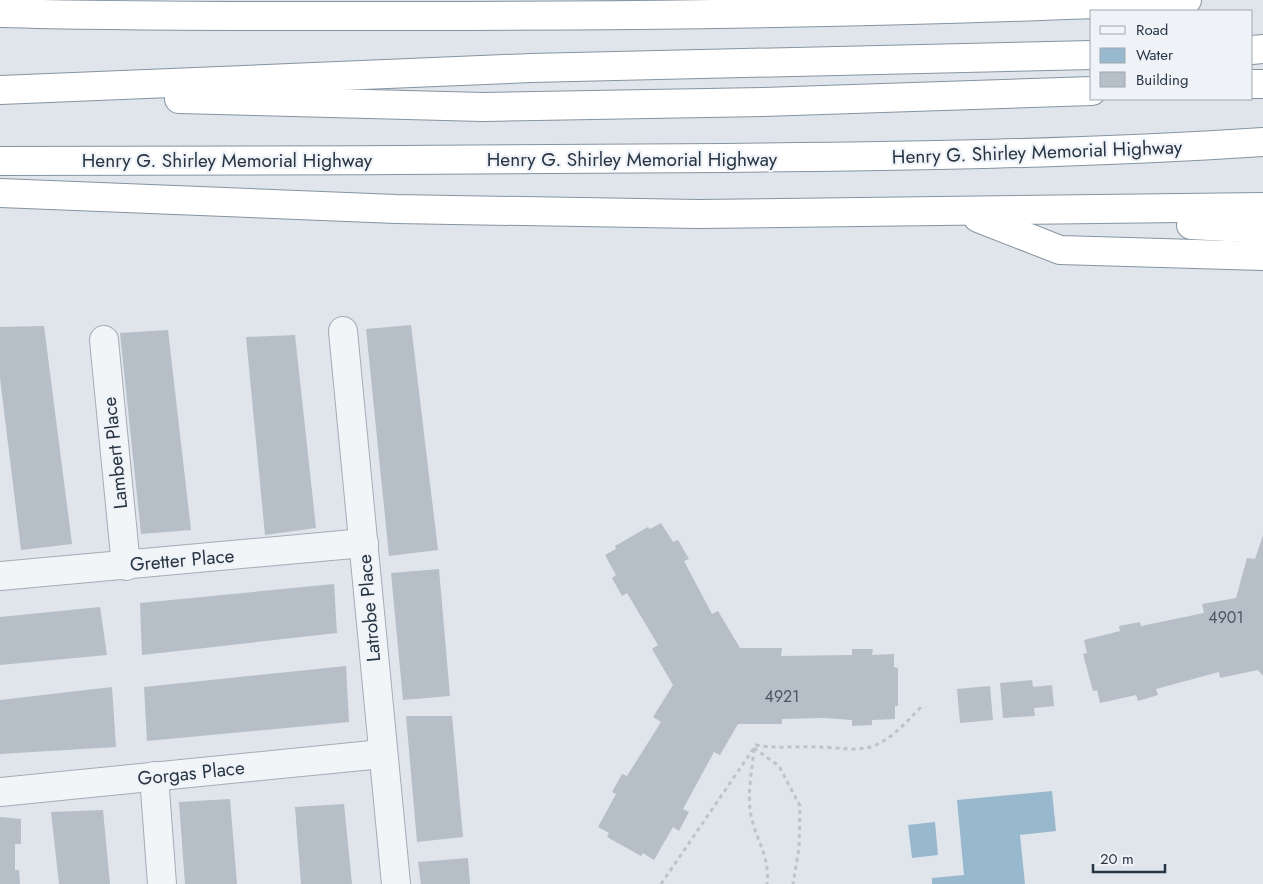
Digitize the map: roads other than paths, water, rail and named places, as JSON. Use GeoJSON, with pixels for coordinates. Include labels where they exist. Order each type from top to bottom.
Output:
{"type":"FeatureCollection","features":[{"type":"Feature","properties":{"kind":"highway"},"geometry":{"type":"LineString","coordinates":[[97,16],[144,0]]}},
{"type":"Feature","properties":{"kind":"highway"},"geometry":{"type":"LineString","coordinates":[[0,13],[97,16],[672,14],[1071,6],[1187,0]]}},
{"type":"Feature","properties":{"kind":"highway"},"geometry":{"type":"LineString","coordinates":[[0,91],[531,68],[1090,55]]}},
{"type":"Feature","properties":{"kind":"highway"},"geometry":{"type":"LineString","coordinates":[[0,91],[483,107],[773,102],[1090,91]]}},
{"type":"Feature","properties":{"kind":"highway","name":"Henry G. Shirley Memorial Highway"},"geometry":{"type":"LineString","coordinates":[[0,161],[576,160],[964,156],[1128,151],[1263,142]]}},
{"type":"Feature","properties":{"kind":"highway"},"geometry":{"type":"LineString","coordinates":[[0,193],[396,209],[698,214],[1263,207]]}},
{"type":"Feature","properties":{"kind":"highway"},"geometry":{"type":"LineString","coordinates":[[965,212],[1263,229]]}},
{"type":"Feature","properties":{"kind":"highway"},"geometry":{"type":"LineString","coordinates":[[965,212],[1060,250],[1263,256]]}},
{"type":"Feature","properties":{"kind":"street","name":"Latrobe Place"},"geometry":{"type":"LineString","coordinates":[[344,331],[382,754],[396,884]]}},
{"type":"Feature","properties":{"kind":"street","name":"Lambert Place"},"geometry":{"type":"LineString","coordinates":[[104,340],[126,566]]}},
{"type":"Feature","properties":{"kind":"street","name":"Gretter Place"},"geometry":{"type":"LineString","coordinates":[[0,576],[364,543]]}},
{"type":"Feature","properties":{"kind":"street","name":"Gorgas Place"},"geometry":{"type":"LineString","coordinates":[[0,792],[382,754]]}},
{"type":"Feature","properties":{"kind":"street"},"geometry":{"type":"LineString","coordinates":[[154,776],[162,884]]}},
{"type":"Feature","properties":{"kind":"water"},"geometry":{"type":"Polygon","coordinates":[[[1052,791],[1056,831],[1020,835],[1025,884],[932,884],[932,878],[964,875],[957,800],[1052,791]]]}},
{"type":"Feature","properties":{"kind":"water"},"geometry":{"type":"Polygon","coordinates":[[[935,822],[938,855],[912,858],[908,825],[935,822]]]}}]}
